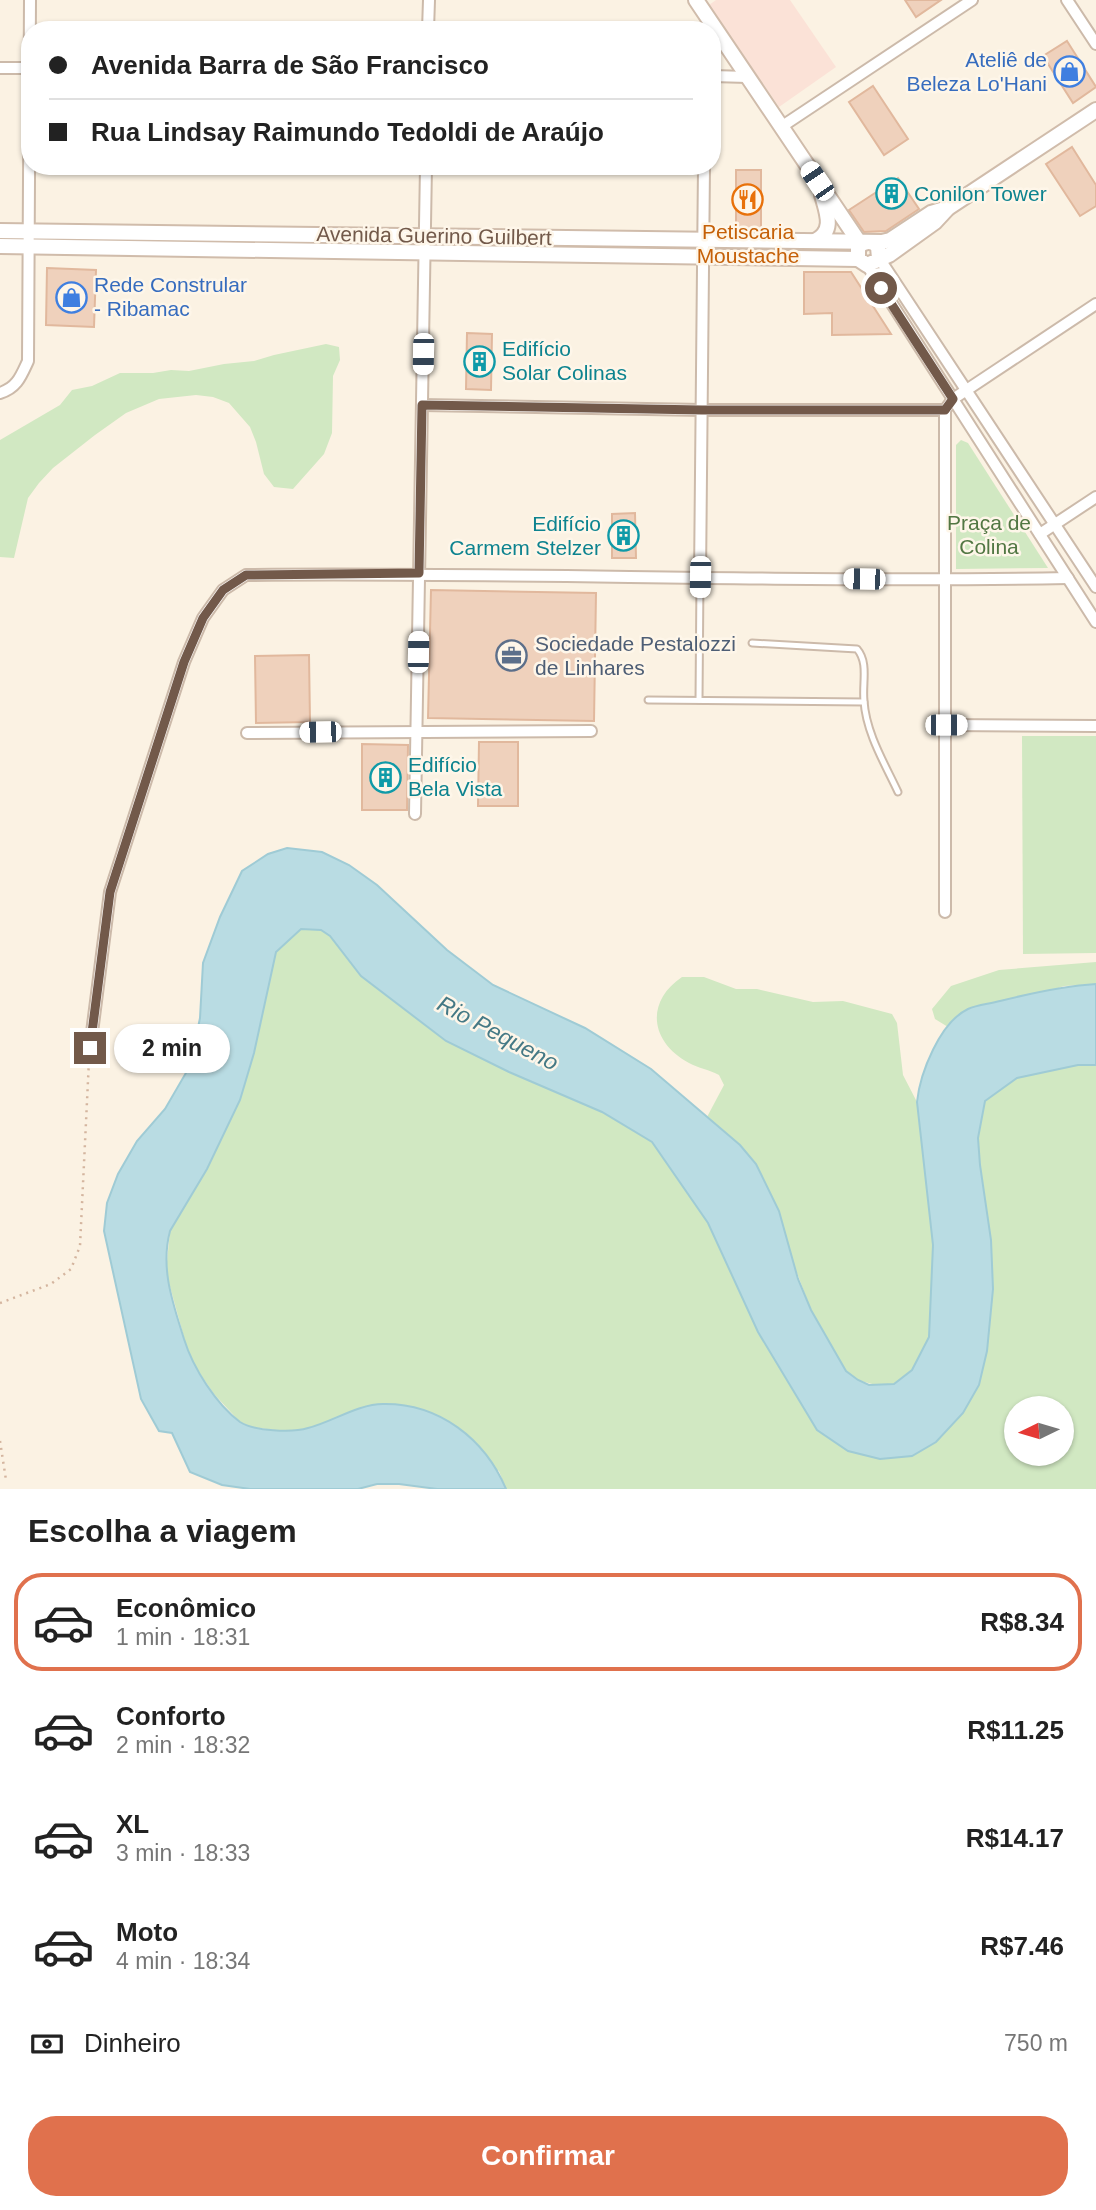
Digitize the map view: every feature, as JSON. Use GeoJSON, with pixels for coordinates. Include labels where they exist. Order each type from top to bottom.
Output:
{"type":"FeatureCollection","features":[{"type":"Feature","properties":{"kind":"main road"},"geometry":{"type":"LineString","coordinates":[[696,0],[710,21]]}},
{"type":"Feature","properties":{"kind":"main road"},"geometry":{"type":"LineString","coordinates":[[721,37],[817,181],[863,242],[858,247],[868,261],[889,255],[935,222],[948,208],[1096,110]]}},
{"type":"Feature","properties":{"kind":"main road"},"geometry":{"type":"LineString","coordinates":[[815,241],[823,236],[828,228],[828,216],[817,181]]}},
{"type":"Feature","properties":{"kind":"main road","name":"Avenida Guerino Guilbert"},"geometry":{"type":"LineString","coordinates":[[0,230],[863,242],[890,240],[931,213],[948,208]]}},
{"type":"Feature","properties":{"kind":"main road","name":"Avenida Guerino Guilbert"},"geometry":{"type":"LineString","coordinates":[[0,246],[868,261]]}},
{"type":"Feature","properties":{"kind":"street"},"geometry":{"type":"LineString","coordinates":[[30,0],[30,21]]}},
{"type":"Feature","properties":{"kind":"street"},"geometry":{"type":"LineString","coordinates":[[428,21],[429,0]]}},
{"type":"Feature","properties":{"kind":"street"},"geometry":{"type":"LineString","coordinates":[[781,127],[972,0]]}},
{"type":"Feature","properties":{"kind":"street"},"geometry":{"type":"LineString","coordinates":[[1067,0],[1096,44]]}},
{"type":"Feature","properties":{"kind":"street"},"geometry":{"type":"LineString","coordinates":[[0,68],[21,68]]}},
{"type":"Feature","properties":{"kind":"street"},"geometry":{"type":"LineString","coordinates":[[721,76],[748,77]]}},
{"type":"Feature","properties":{"kind":"street"},"geometry":{"type":"LineString","coordinates":[[0,393],[9,390],[19,381],[28,361],[29,175]]}},
{"type":"Feature","properties":{"kind":"street"},"geometry":{"type":"LineString","coordinates":[[415,814],[426,175]]}},
{"type":"Feature","properties":{"kind":"street"},"geometry":{"type":"LineString","coordinates":[[700,577],[704,175]]}},
{"type":"Feature","properties":{"kind":"street"},"geometry":{"type":"LineString","coordinates":[[868,261],[966,390],[1096,587]]}},
{"type":"Feature","properties":{"kind":"street"},"geometry":{"type":"LineString","coordinates":[[868,261],[1096,622]]}},
{"type":"Feature","properties":{"kind":"street"},"geometry":{"type":"LineString","coordinates":[[945,912],[945,410],[953,399],[1096,304]]}},
{"type":"Feature","properties":{"kind":"street"},"geometry":{"type":"LineString","coordinates":[[422,405],[702,410],[945,410]]}},
{"type":"Feature","properties":{"kind":"street"},"geometry":{"type":"LineString","coordinates":[[1040,534],[1096,497]]}},
{"type":"Feature","properties":{"kind":"street"},"geometry":{"type":"LineString","coordinates":[[90,1048],[110,892],[184,662],[203,618],[223,590],[246,575],[419,573],[946,580],[1068,578]]}},
{"type":"Feature","properties":{"kind":"street"},"geometry":{"type":"LineString","coordinates":[[946,725],[1096,726]]}},
{"type":"Feature","properties":{"kind":"street"},"geometry":{"type":"LineString","coordinates":[[247,733],[592,731]]}},
{"type":"Feature","properties":{"kind":"lane"},"geometry":{"type":"LineString","coordinates":[[699,701],[700,577]]}},
{"type":"Feature","properties":{"kind":"lane"},"geometry":{"type":"LineString","coordinates":[[752,643],[857,649],[864,663],[864,702],[872,734],[898,792]]}},
{"type":"Feature","properties":{"kind":"lane"},"geometry":{"type":"LineString","coordinates":[[648,700],[864,702]]}},
{"type":"Feature","properties":{"kind":"path"},"geometry":{"type":"LineString","coordinates":[[0,1303],[51,1284],[71,1269],[80,1246],[90,1048]]}},
{"type":"Feature","properties":{"kind":"path"},"geometry":{"type":"LineString","coordinates":[[0,1441],[6,1480]]}},
{"type":"Feature","properties":{"kind":"shaded area"},"geometry":{"type":"Polygon","coordinates":[[[716,0],[790,0],[836,67],[779,107],[709,5],[716,0]]]}},
{"type":"Feature","properties":{"kind":"green space"},"geometry":{"type":"Polygon","coordinates":[[[326,344],[339,347],[340,360],[333,376],[332,433],[324,454],[293,489],[274,487],[264,474],[250,427],[229,403],[196,395],[159,399],[126,413],[53,468],[28,498],[14,558],[0,557],[0,440],[60,405],[72,390],[92,386],[120,373],[189,371],[254,361],[326,344]]]}},
{"type":"Feature","properties":{"kind":"green space","name":"Praça de Colina"},"geometry":{"type":"Polygon","coordinates":[[[961,440],[968,443],[1048,568],[956,569],[956,445],[961,440]]]}},
{"type":"Feature","properties":{"kind":"green space"},"geometry":{"type":"Polygon","coordinates":[[[1022,736],[1096,736],[1096,953],[1023,954],[1022,736]]]}},
{"type":"Feature","properties":{"kind":"green space"},"geometry":{"type":"Polygon","coordinates":[[[301,929],[321,930],[330,936],[361,976],[446,1041],[509,1072],[602,1112],[652,1142],[708,1223],[758,1332],[817,1430],[987,1351],[993,1289],[991,1239],[978,1138],[985,1101],[1017,1078],[1078,1065],[1096,1065],[1096,1489],[506,1489],[499,1471],[382,1404],[368,1406],[306,1429],[281,1431],[252,1427],[240,1422],[214,1394],[190,1359],[166,1272],[170,1231],[207,1169],[240,1100],[254,1053],[276,951],[301,929]]]}},
{"type":"Feature","properties":{"kind":"green space"},"geometry":{"type":"Polygon","coordinates":[[[1096,962],[1096,984],[1064,986],[948,1027],[935,1019],[932,1009],[951,986],[999,970],[1096,962]]]}},
{"type":"Feature","properties":{"kind":"green space"},"geometry":{"type":"Polygon","coordinates":[[[682,977],[704,977],[736,989],[757,989],[813,1002],[843,1001],[892,1014],[897,1023],[903,1075],[917,1102],[933,1245],[929,1337],[912,1370],[894,1384],[880,1386],[857,1380],[846,1371],[811,1310],[756,1164],[740,1145],[707,1117],[724,1085],[719,1075],[693,1065],[676,1054],[660,1033],[657,1022],[662,998],[682,977]]]}},
{"type":"Feature","properties":{"kind":"water","name":"Rio Pequeno"},"geometry":{"type":"Polygon","coordinates":[[[287,848],[322,852],[349,865],[377,885],[447,950],[493,985],[585,1028],[651,1069],[740,1145],[756,1164],[779,1211],[798,1279],[811,1310],[846,1371],[869,1385],[894,1384],[912,1370],[929,1337],[933,1245],[917,1102],[922,1077],[940,1036],[968,1009],[1048,990],[1096,984],[1096,1065],[1078,1065],[1017,1078],[985,1101],[978,1138],[991,1240],[993,1289],[987,1351],[979,1385],[963,1413],[936,1442],[912,1456],[880,1459],[848,1451],[817,1430],[758,1332],[708,1223],[652,1142],[602,1112],[509,1072],[446,1041],[361,976],[330,936],[321,930],[301,929],[276,952],[254,1053],[240,1100],[207,1169],[170,1231],[166,1259],[169,1286],[188,1350],[214,1395],[231,1414],[246,1425],[273,1430],[301,1430],[374,1405],[404,1405],[441,1417],[458,1427],[486,1454],[506,1489],[437,1489],[377,1484],[358,1489],[250,1489],[222,1485],[190,1472],[172,1433],[159,1431],[141,1399],[104,1231],[107,1203],[118,1174],[137,1141],[165,1109],[190,1066],[200,1018],[203,963],[220,917],[242,871],[268,854],[287,848]]]}},
{"type":"Feature","properties":{"kind":"building"},"geometry":{"type":"Polygon","coordinates":[[[905,0],[941,0],[916,17],[905,0]]]}},
{"type":"Feature","properties":{"kind":"building","name":"Ateliê de Beleza Lo'Hani"},"geometry":{"type":"Polygon","coordinates":[[[1067,41],[1096,87],[1073,103],[1043,56],[1067,41]]]}},
{"type":"Feature","properties":{"kind":"building"},"geometry":{"type":"Polygon","coordinates":[[[873,86],[908,139],[884,155],[849,102],[873,86]]]}},
{"type":"Feature","properties":{"kind":"building"},"geometry":{"type":"Polygon","coordinates":[[[1072,147],[1096,185],[1096,206],[1080,216],[1046,164],[1072,147]]]}},
{"type":"Feature","properties":{"kind":"building","name":"Petiscaria Moustache"},"geometry":{"type":"Polygon","coordinates":[[[736,170],[761,170],[761,231],[736,231],[736,170]]]}},
{"type":"Feature","properties":{"kind":"building","name":"Conilon Tower"},"geometry":{"type":"Polygon","coordinates":[[[898,178],[919,209],[886,231],[864,232],[849,210],[898,178]]]}},
{"type":"Feature","properties":{"kind":"building","name":"Rede Constrular - Ribamac"},"geometry":{"type":"Polygon","coordinates":[[[47,268],[96,270],[94,327],[46,325],[47,268]]]}},
{"type":"Feature","properties":{"kind":"building"},"geometry":{"type":"Polygon","coordinates":[[[804,272],[851,272],[891,334],[832,335],[832,313],[804,314],[804,272]]]}},
{"type":"Feature","properties":{"kind":"building","name":"Edifício Solar Colinas"},"geometry":{"type":"Polygon","coordinates":[[[467,333],[492,334],[491,390],[466,389],[467,333]]]}},
{"type":"Feature","properties":{"kind":"building","name":"Edifício Carmem Stelzer"},"geometry":{"type":"Polygon","coordinates":[[[635,513],[636,558],[612,558],[612,514],[635,513]]]}},
{"type":"Feature","properties":{"kind":"building","name":"Sociedade Pestalozzi de Linhares"},"geometry":{"type":"Polygon","coordinates":[[[431,590],[596,593],[594,721],[428,718],[431,590]]]}},
{"type":"Feature","properties":{"kind":"building"},"geometry":{"type":"Polygon","coordinates":[[[309,655],[310,722],[256,723],[255,656],[309,655]]]}},
{"type":"Feature","properties":{"kind":"building"},"geometry":{"type":"Polygon","coordinates":[[[479,742],[518,742],[518,806],[478,806],[479,742]]]}},
{"type":"Feature","properties":{"kind":"building","name":"Edifício Bela Vista"},"geometry":{"type":"Polygon","coordinates":[[[362,744],[408,745],[407,810],[362,810],[362,744]]]}},
{"type":"Feature","properties":{"kind":"place","name":"Ateliê de Beleza Lo'Hani"},"geometry":{"type":"Point","coordinates":[1070,72]}},
{"type":"Feature","properties":{"kind":"place","name":"Conilon Tower"},"geometry":{"type":"Point","coordinates":[891,194]}},
{"type":"Feature","properties":{"kind":"place","name":"Petiscaria Moustache"},"geometry":{"type":"Point","coordinates":[748,200]}},
{"type":"Feature","properties":{"kind":"place","name":"Rede Constrular - Ribamac"},"geometry":{"type":"Point","coordinates":[71,297]}},
{"type":"Feature","properties":{"kind":"place","name":"Edifício Solar Colinas"},"geometry":{"type":"Point","coordinates":[479,361]}},
{"type":"Feature","properties":{"kind":"place","name":"Edifício Carmem Stelzer"},"geometry":{"type":"Point","coordinates":[624,536]}},
{"type":"Feature","properties":{"kind":"place","name":"Sociedade Pestalozzi de Linhares"},"geometry":{"type":"Point","coordinates":[512,656]}},
{"type":"Feature","properties":{"kind":"place","name":"Edifício Bela Vista"},"geometry":{"type":"Point","coordinates":[385,777]}},
{"type":"Feature","properties":{"kind":"route"},"geometry":{"type":"LineString","coordinates":[[90,1048],[110,892],[184,662],[203,618],[223,590],[246,575],[419,573],[422,405],[702,410],[945,410],[953,399],[881,288]]}}]}
